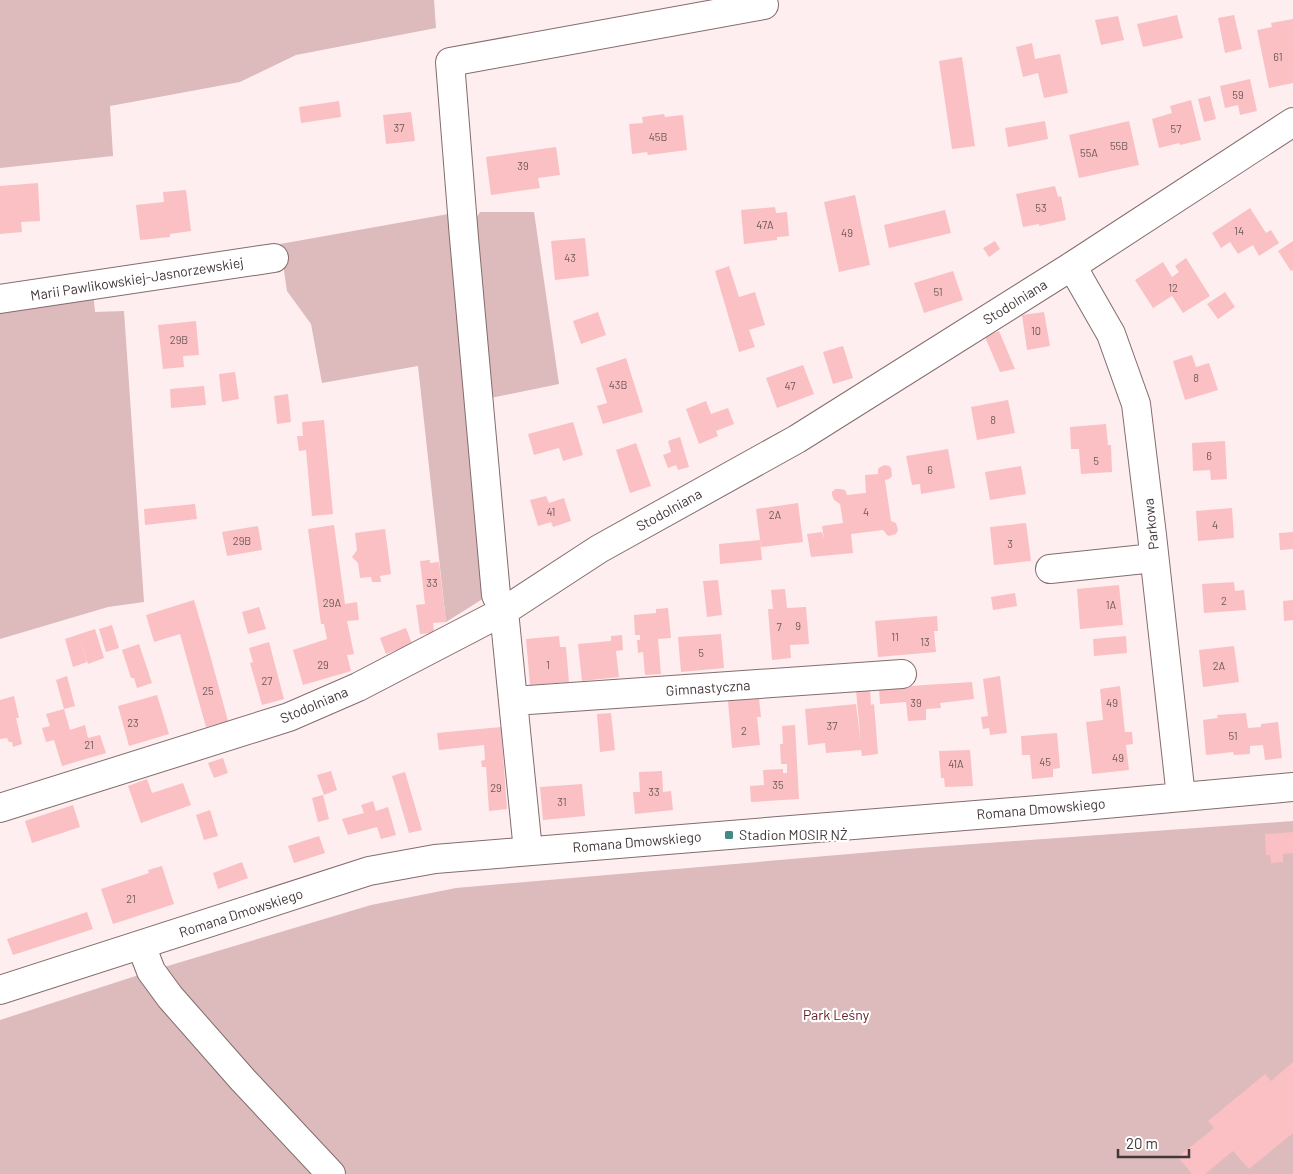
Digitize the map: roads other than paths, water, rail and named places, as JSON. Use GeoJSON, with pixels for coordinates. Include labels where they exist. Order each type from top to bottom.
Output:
{"type":"FeatureCollection","features":[{"type":"Feature","properties":{"kind":"street"},"geometry":{"type":"LineString","coordinates":[[528,851],[504,611],[496,595],[450,62],[764,4]]}},
{"type":"Feature","properties":{"kind":"street","name":"Stodolniana"},"geometry":{"type":"LineString","coordinates":[[0,808],[289,717],[358,687],[504,611],[599,549],[797,439],[1072,266],[1293,122]]}},
{"type":"Feature","properties":{"kind":"street","name":"Marii Pawlikowskiej-Jasnorzewskiej"},"geometry":{"type":"LineString","coordinates":[[0,300],[274,258]]}},
{"type":"Feature","properties":{"kind":"street","name":"Parkowa"},"geometry":{"type":"LineString","coordinates":[[1072,266],[1111,334],[1136,404],[1181,796]]}},
{"type":"Feature","properties":{"kind":"street"},"geometry":{"type":"LineString","coordinates":[[1050,570],[1154,558]]}},
{"type":"Feature","properties":{"kind":"street","name":"Gimnastyczna"},"geometry":{"type":"LineString","coordinates":[[514,701],[902,674]]}},
{"type":"Feature","properties":{"kind":"street","name":"Romana Dmowskiego"},"geometry":{"type":"LineString","coordinates":[[0,990],[369,872],[435,859],[1050,809],[1293,787]]}},
{"type":"Feature","properties":{"kind":"street"},"geometry":{"type":"LineString","coordinates":[[141,945],[151,971],[170,997],[243,1080],[331,1174]]}},
{"type":"Feature","properties":{"kind":"place","name":"Stadion MOSIR NŻ"},"geometry":{"type":"Point","coordinates":[729,835]}},
{"type":"Feature","properties":{"kind":"park label","name":"Park Leśny"},"geometry":{"type":"Point","coordinates":[836,1015]}}]}
